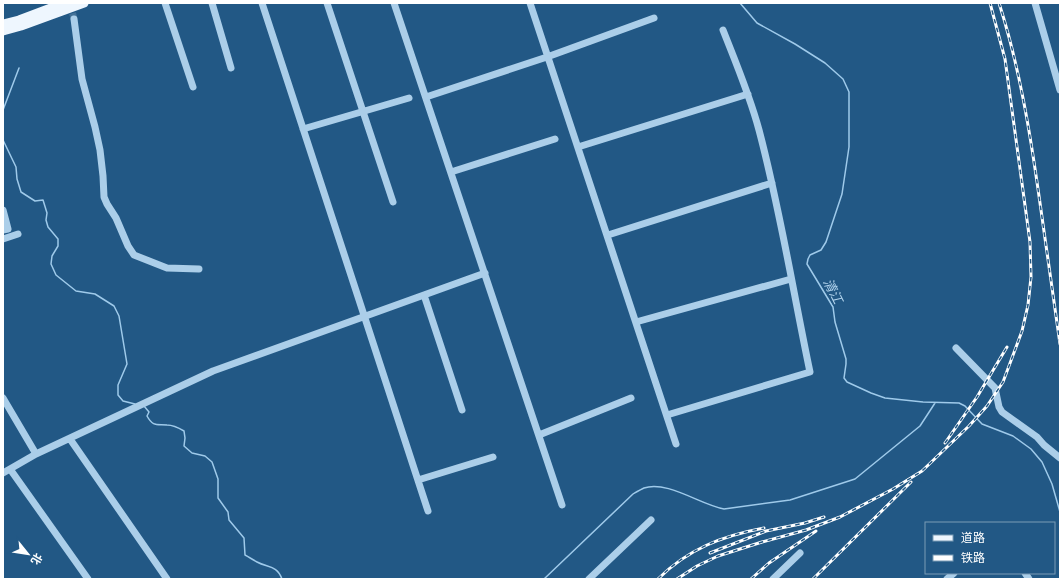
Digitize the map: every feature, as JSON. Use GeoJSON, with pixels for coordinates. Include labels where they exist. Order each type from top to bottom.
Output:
{"type":"FeatureCollection","features":[{"type":"Feature","properties":{"kind":"main road"},"geometry":{"type":"LineString","coordinates":[[3,24],[19,20],[64,3]]}},
{"type":"Feature","properties":{"kind":"main road"},"geometry":{"type":"LineString","coordinates":[[3,31],[84,3]]}},
{"type":"Feature","properties":{"kind":"street"},"geometry":{"type":"LineString","coordinates":[[165,3],[193,87]]}},
{"type":"Feature","properties":{"kind":"street"},"geometry":{"type":"LineString","coordinates":[[212,3],[231,68]]}},
{"type":"Feature","properties":{"kind":"street"},"geometry":{"type":"LineString","coordinates":[[262,3],[428,511]]}},
{"type":"Feature","properties":{"kind":"street"},"geometry":{"type":"LineString","coordinates":[[327,3],[393,202]]}},
{"type":"Feature","properties":{"kind":"street"},"geometry":{"type":"LineString","coordinates":[[394,3],[562,505]]}},
{"type":"Feature","properties":{"kind":"street"},"geometry":{"type":"LineString","coordinates":[[530,3],[676,444]]}},
{"type":"Feature","properties":{"kind":"street"},"geometry":{"type":"LineString","coordinates":[[1035,3],[1060,90]]}},
{"type":"Feature","properties":{"kind":"street"},"geometry":{"type":"LineString","coordinates":[[426,97],[547,57],[654,18]]}},
{"type":"Feature","properties":{"kind":"street"},"geometry":{"type":"LineString","coordinates":[[74,19],[82,79],[100,150],[104,197],[116,218],[128,246],[134,255],[167,268],[199,269]]}},
{"type":"Feature","properties":{"kind":"street"},"geometry":{"type":"LineString","coordinates":[[667,415],[810,372],[772,183],[759,129],[748,94],[723,30]]}},
{"type":"Feature","properties":{"kind":"street"},"geometry":{"type":"LineString","coordinates":[[578,147],[748,94]]}},
{"type":"Feature","properties":{"kind":"street"},"geometry":{"type":"LineString","coordinates":[[303,129],[409,98]]}},
{"type":"Feature","properties":{"kind":"street"},"geometry":{"type":"LineString","coordinates":[[451,172],[555,139]]}},
{"type":"Feature","properties":{"kind":"street"},"geometry":{"type":"LineString","coordinates":[[608,235],[772,183]]}},
{"type":"Feature","properties":{"kind":"street"},"geometry":{"type":"LineString","coordinates":[[3,210],[8,229],[3,230]]}},
{"type":"Feature","properties":{"kind":"street"},"geometry":{"type":"LineString","coordinates":[[3,239],[18,234]]}},
{"type":"Feature","properties":{"kind":"street"},"geometry":{"type":"LineString","coordinates":[[3,473],[36,454],[213,371],[485,273]]}},
{"type":"Feature","properties":{"kind":"street"},"geometry":{"type":"LineString","coordinates":[[636,322],[791,279]]}},
{"type":"Feature","properties":{"kind":"street"},"geometry":{"type":"LineString","coordinates":[[424,295],[462,410]]}},
{"type":"Feature","properties":{"kind":"street"},"geometry":{"type":"LineString","coordinates":[[956,348],[995,388],[1002,412],[1037,436],[1044,445],[1060,458]]}},
{"type":"Feature","properties":{"kind":"street"},"geometry":{"type":"LineString","coordinates":[[3,398],[36,454]]}},
{"type":"Feature","properties":{"kind":"street"},"geometry":{"type":"LineString","coordinates":[[539,435],[631,398]]}},
{"type":"Feature","properties":{"kind":"street"},"geometry":{"type":"LineString","coordinates":[[70,439],[167,579]]}},
{"type":"Feature","properties":{"kind":"street"},"geometry":{"type":"LineString","coordinates":[[418,480],[493,456]]}},
{"type":"Feature","properties":{"kind":"street"},"geometry":{"type":"LineString","coordinates":[[10,469],[88,579]]}},
{"type":"Feature","properties":{"kind":"street"},"geometry":{"type":"LineString","coordinates":[[589,579],[651,520]]}},
{"type":"Feature","properties":{"kind":"street"},"geometry":{"type":"LineString","coordinates":[[773,579],[800,553]]}},
{"type":"Feature","properties":{"kind":"waterway","name":"清江"},"geometry":{"type":"LineString","coordinates":[[740,3],[757,23],[825,63],[843,79],[849,92],[849,147],[842,194],[826,242],[821,250],[810,255],[807,264],[833,307],[835,322],[846,359],[844,378],[847,382],[885,398],[923,402],[959,403],[965,406],[982,424],[1013,436],[1031,449],[1042,462],[1052,484],[1060,512]]}},
{"type":"Feature","properties":{"kind":"waterway"},"geometry":{"type":"LineString","coordinates":[[3,110],[19,68]]}},
{"type":"Feature","properties":{"kind":"waterway"},"geometry":{"type":"LineString","coordinates":[[3,140],[16,167],[17,179],[21,192],[35,201],[43,200],[47,213],[46,220],[48,227],[58,239],[58,246],[52,256],[51,264],[56,275],[76,291],[95,294],[114,306],[119,316],[127,364],[118,385],[118,395],[123,401],[135,404]]}},
{"type":"Feature","properties":{"kind":"waterway"},"geometry":{"type":"LineString","coordinates":[[544,579],[633,494],[644,488],[653,486],[663,487],[724,509],[790,500],[855,479],[920,426],[935,403]]}},
{"type":"Feature","properties":{"kind":"waterway"},"geometry":{"type":"LineString","coordinates":[[144,406],[149,412],[147,416],[151,422],[174,426],[184,431],[184,446],[192,453],[205,456],[212,462],[218,479],[218,498],[228,512],[229,520],[244,538],[245,555],[261,564],[275,569],[278,571],[282,579]]}},
{"type":"Feature","properties":{"kind":"tunnel"},"geometry":{"type":"LineString","coordinates":[[70,3],[74,19]]}},
{"type":"Feature","properties":{"kind":"railway"},"geometry":{"type":"LineString","coordinates":[[677,579],[697,566],[718,556],[806,530],[840,517],[893,489],[922,471],[969,426],[987,406],[1003,382],[1022,331],[1028,305],[1031,277],[1030,242],[1005,59],[990,3]]}},
{"type":"Feature","properties":{"kind":"railway"},"geometry":{"type":"LineString","coordinates":[[999,3],[1018,74],[1028,123],[1060,344]]}},
{"type":"Feature","properties":{"kind":"railway"},"geometry":{"type":"LineString","coordinates":[[945,443],[977,397],[1007,347]]}},
{"type":"Feature","properties":{"kind":"railway"},"geometry":{"type":"LineString","coordinates":[[813,579],[911,482]]}},
{"type":"Feature","properties":{"kind":"railway"},"geometry":{"type":"LineString","coordinates":[[710,553],[766,531],[805,523],[824,517]]}},
{"type":"Feature","properties":{"kind":"railway"},"geometry":{"type":"LineString","coordinates":[[658,579],[681,560],[706,545],[734,535],[764,528]]}},
{"type":"Feature","properties":{"kind":"railway"},"geometry":{"type":"LineString","coordinates":[[751,579],[769,563],[816,531]]}}]}
